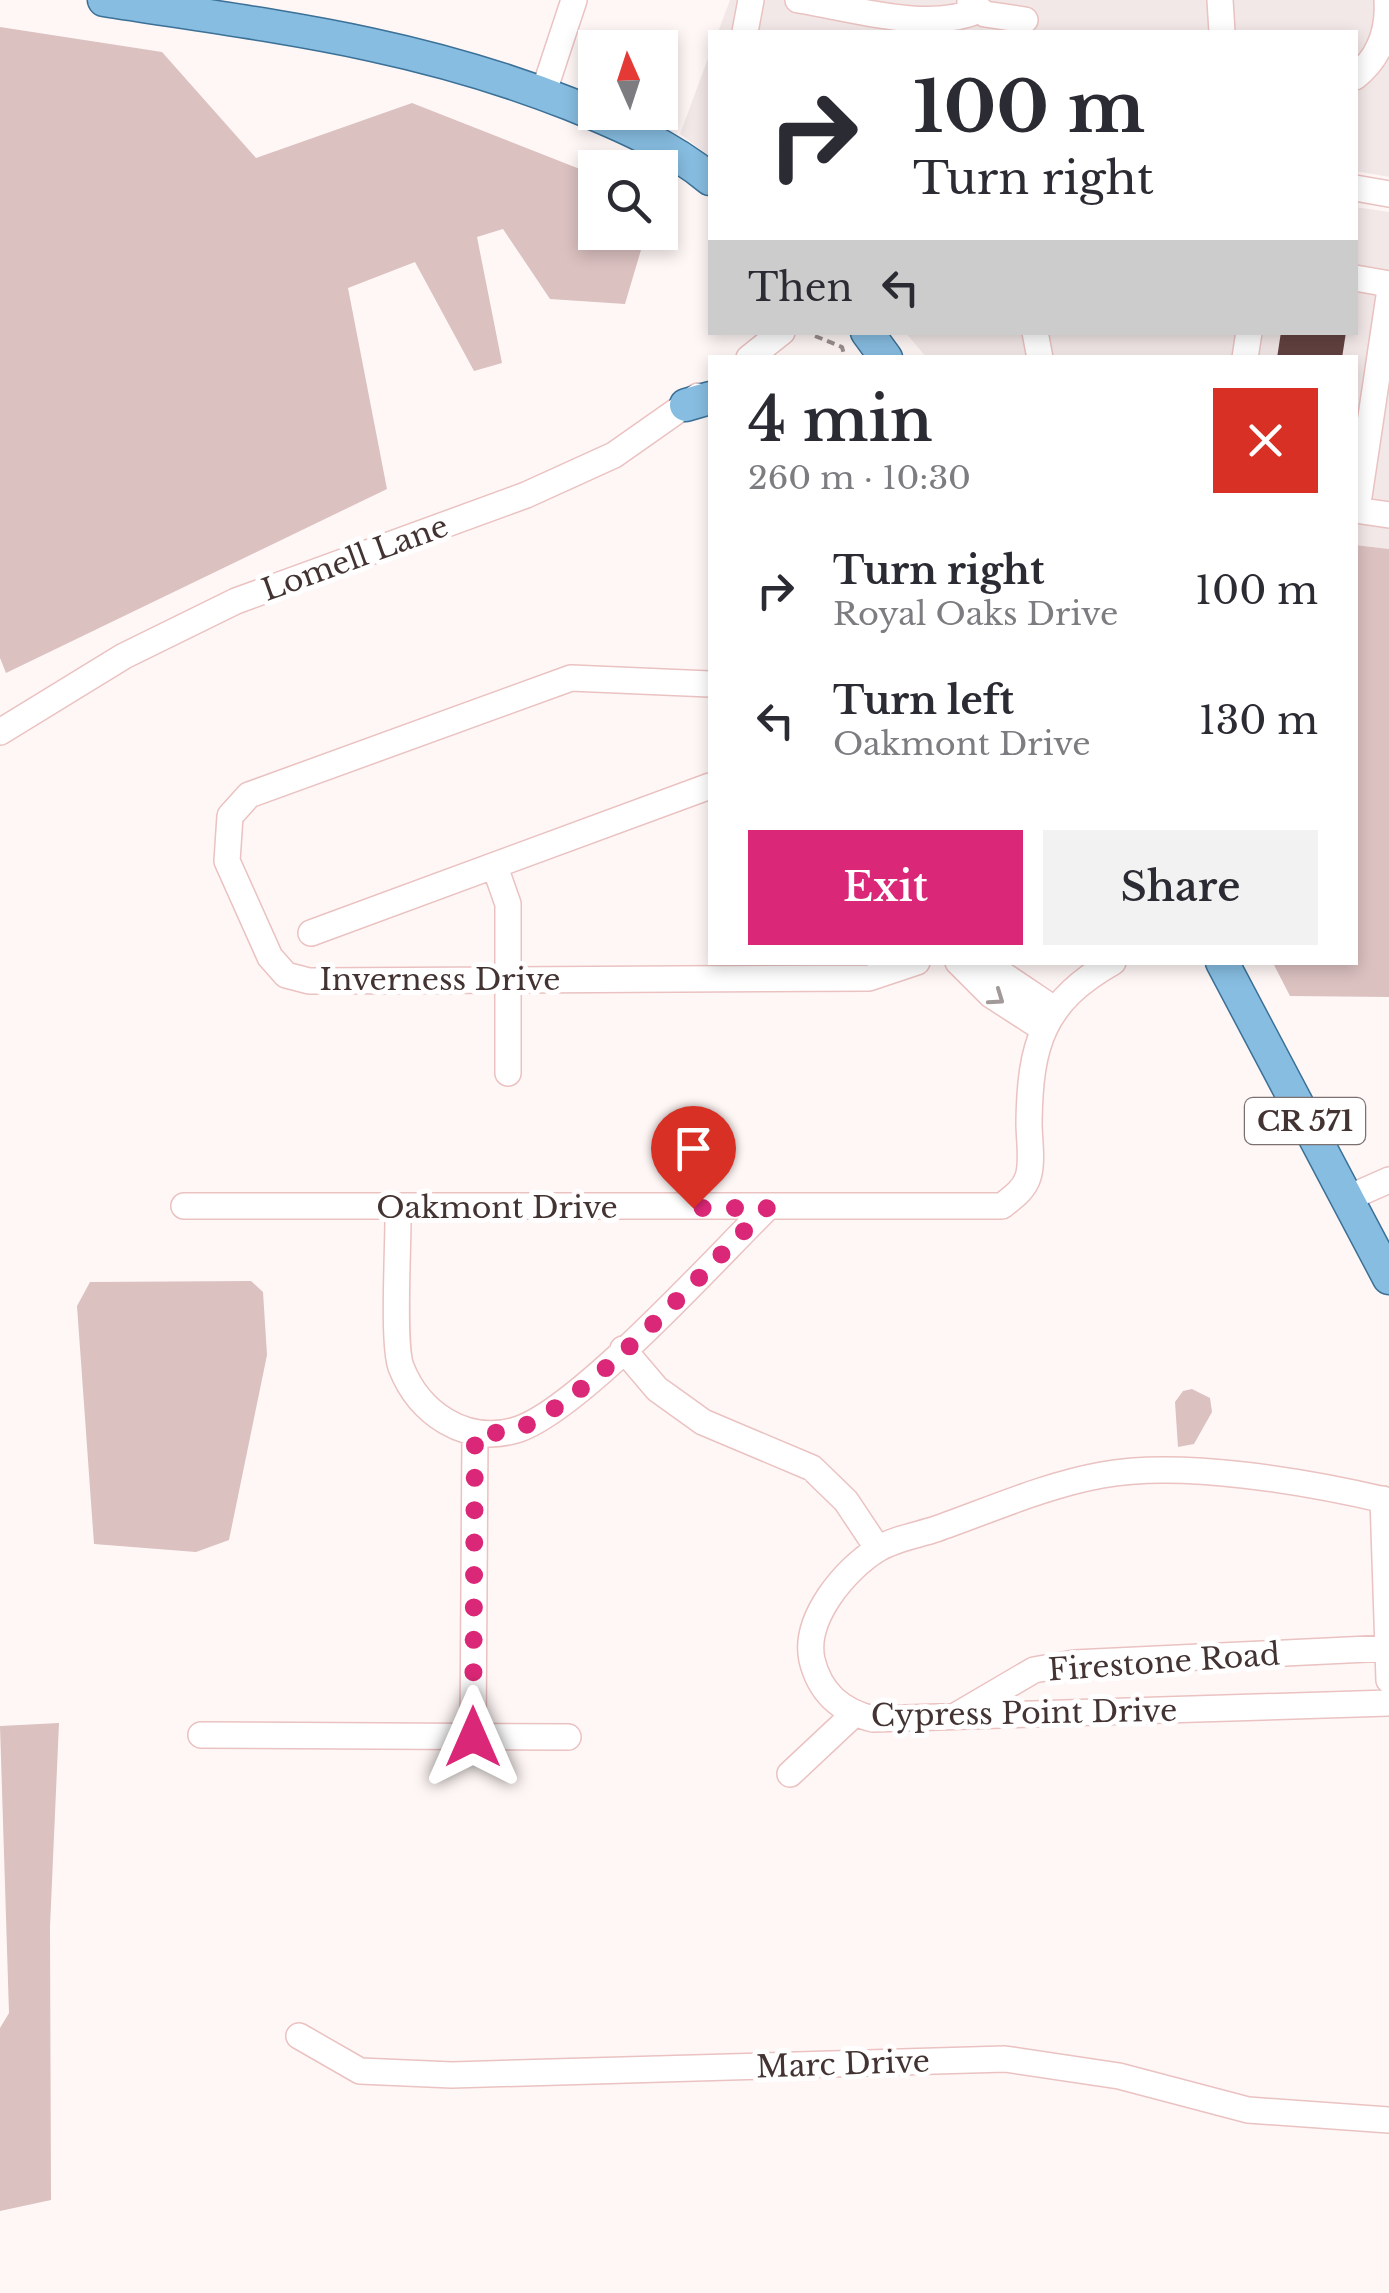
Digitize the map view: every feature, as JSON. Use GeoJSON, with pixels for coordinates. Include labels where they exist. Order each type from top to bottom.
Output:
{"type":"FeatureCollection","features":[{"type":"Feature","properties":{"kind":"main road"},"geometry":{"type":"LineString","coordinates":[[104,0],[163,5],[322,32],[481,70],[632,129],[708,179]]}},
{"type":"Feature","properties":{"kind":"main road","name":"CR 571"},"geometry":{"type":"LineString","coordinates":[[1224,965],[1389,1278]]}},
{"type":"Feature","properties":{"kind":"street"},"geometry":{"type":"LineString","coordinates":[[543,94],[574,0]]}},
{"type":"Feature","properties":{"kind":"street"},"geometry":{"type":"LineString","coordinates":[[745,30],[751,0]]}},
{"type":"Feature","properties":{"kind":"street"},"geometry":{"type":"LineString","coordinates":[[798,0],[953,18],[974,5],[1026,18]]}},
{"type":"Feature","properties":{"kind":"street"},"geometry":{"type":"LineString","coordinates":[[1220,0],[1222,30]]}},
{"type":"Feature","properties":{"kind":"street"},"geometry":{"type":"LineString","coordinates":[[1358,73],[1381,45],[1388,20],[1387,0]]}},
{"type":"Feature","properties":{"kind":"street"},"geometry":{"type":"LineString","coordinates":[[1358,189],[1389,194]]}},
{"type":"Feature","properties":{"kind":"street"},"geometry":{"type":"LineString","coordinates":[[1358,279],[1389,284]]}},
{"type":"Feature","properties":{"kind":"street"},"geometry":{"type":"LineString","coordinates":[[1358,497],[1389,296]]}},
{"type":"Feature","properties":{"kind":"street"},"geometry":{"type":"LineString","coordinates":[[753,355],[778,335]]}},
{"type":"Feature","properties":{"kind":"street","name":"Lomell Lane"},"geometry":{"type":"LineString","coordinates":[[0,732],[124,656],[236,601],[526,495],[614,455],[702,397]]}},
{"type":"Feature","properties":{"kind":"street"},"geometry":{"type":"LineString","coordinates":[[1358,510],[1389,515]]}},
{"type":"Feature","properties":{"kind":"street","name":"Inverness Drive"},"geometry":{"type":"LineString","coordinates":[[708,684],[571,678],[250,795],[230,816],[227,861],[270,958],[286,975],[309,981],[762,970],[869,978],[908,965]]}},
{"type":"Feature","properties":{"kind":"street"},"geometry":{"type":"LineString","coordinates":[[311,933],[708,787]]}},
{"type":"Feature","properties":{"kind":"street"},"geometry":{"type":"LineString","coordinates":[[495,866],[508,904],[508,1074]]}},
{"type":"Feature","properties":{"kind":"street"},"geometry":{"type":"LineString","coordinates":[[961,965],[991,996],[1048,1018]]}},
{"type":"Feature","properties":{"kind":"street"},"geometry":{"type":"LineString","coordinates":[[987,965],[1048,1018]]}},
{"type":"Feature","properties":{"kind":"street"},"geometry":{"type":"LineString","coordinates":[[1048,1018],[1079,981],[1108,965]]}},
{"type":"Feature","properties":{"kind":"street","name":"Oakmont Drive"},"geometry":{"type":"LineString","coordinates":[[184,1206],[1002,1206],[1018,1194],[1028,1177],[1029,1077],[1048,1018]]}},
{"type":"Feature","properties":{"kind":"street"},"geometry":{"type":"LineString","coordinates":[[1346,1199],[1389,1180]]}},
{"type":"Feature","properties":{"kind":"street"},"geometry":{"type":"LineString","coordinates":[[398,1206],[400,1363],[419,1402],[475,1434],[516,1430],[549,1413],[623,1349],[767,1208]]}},
{"type":"Feature","properties":{"kind":"street"},"geometry":{"type":"LineString","coordinates":[[623,1349],[657,1389],[704,1422],[812,1468],[846,1501],[878,1549]]}},
{"type":"Feature","properties":{"kind":"street"},"geometry":{"type":"LineString","coordinates":[[473,1737],[475,1434]]}},
{"type":"Feature","properties":{"kind":"street","name":"Cypress Point Drive"},"geometry":{"type":"LineString","coordinates":[[1387,1499],[1188,1471],[1102,1475],[878,1549],[827,1598],[816,1617],[810,1649],[820,1685],[854,1714],[874,1719],[1389,1702]]}},
{"type":"Feature","properties":{"kind":"street"},"geometry":{"type":"LineString","coordinates":[[1387,1499],[1389,1680]]}},
{"type":"Feature","properties":{"kind":"street","name":"Firestone Road"},"geometry":{"type":"LineString","coordinates":[[952,1718],[1034,1670],[1074,1662],[1389,1648]]}},
{"type":"Feature","properties":{"kind":"street"},"geometry":{"type":"LineString","coordinates":[[790,1774],[854,1714]]}},
{"type":"Feature","properties":{"kind":"street"},"geometry":{"type":"LineString","coordinates":[[201,1735],[568,1737]]}},
{"type":"Feature","properties":{"kind":"street","name":"Marc Drive"},"geometry":{"type":"LineString","coordinates":[[300,2036],[360,2071],[452,2075],[1005,2060],[1118,2076],[1248,2110],[1389,2120]]}},
{"type":"Feature","properties":{"kind":"path"},"geometry":{"type":"LineString","coordinates":[[815,336],[842,347],[843,355]]}},
{"type":"Feature","properties":{"kind":"shaded area"},"geometry":{"type":"Polygon","coordinates":[[[730,0],[1389,0],[1389,177],[1358,172],[1358,30],[719,30],[730,0]]]}},
{"type":"Feature","properties":{"kind":"shaded area"},"geometry":{"type":"Polygon","coordinates":[[[0,27],[162,52],[256,158],[412,103],[578,168],[578,250],[641,250],[625,304],[550,299],[503,229],[477,237],[502,363],[474,371],[415,262],[348,288],[387,489],[6,673],[0,658],[0,27]]]}},
{"type":"Feature","properties":{"kind":"shaded area"},"geometry":{"type":"Polygon","coordinates":[[[708,58],[708,155],[680,134],[708,58]]]}},
{"type":"Feature","properties":{"kind":"shaded area"},"geometry":{"type":"Polygon","coordinates":[[[1358,207],[1389,212],[1389,549],[1358,545],[1358,355],[924,355],[908,335],[1358,335],[1358,207]]]}},
{"type":"Feature","properties":{"kind":"shaded area"},"geometry":{"type":"Polygon","coordinates":[[[1358,545],[1389,549],[1389,997],[1290,996],[1274,965],[1358,965],[1358,545]]]}},
{"type":"Feature","properties":{"kind":"shaded area"},"geometry":{"type":"Polygon","coordinates":[[[251,1281],[263,1292],[267,1355],[229,1540],[196,1552],[94,1544],[77,1306],[90,1282],[251,1281]]]}},
{"type":"Feature","properties":{"kind":"shaded area"},"geometry":{"type":"Polygon","coordinates":[[[1192,1389],[1210,1398],[1212,1412],[1194,1444],[1178,1447],[1175,1402],[1183,1391],[1192,1389]]]}},
{"type":"Feature","properties":{"kind":"shaded area"},"geometry":{"type":"Polygon","coordinates":[[[59,1723],[50,1927],[51,2200],[0,2211],[0,2028],[9,2013],[0,1726],[59,1723]]]}},
{"type":"Feature","properties":{"kind":"building"},"geometry":{"type":"Polygon","coordinates":[[[1281,335],[1346,335],[1342,355],[1277,355],[1281,335]]]}},
{"type":"Feature","properties":{"kind":"route"},"geometry":{"type":"LineString","coordinates":[[473,1737],[475,1434],[516,1430],[549,1413],[623,1349],[767,1208],[693,1208]]}}]}
